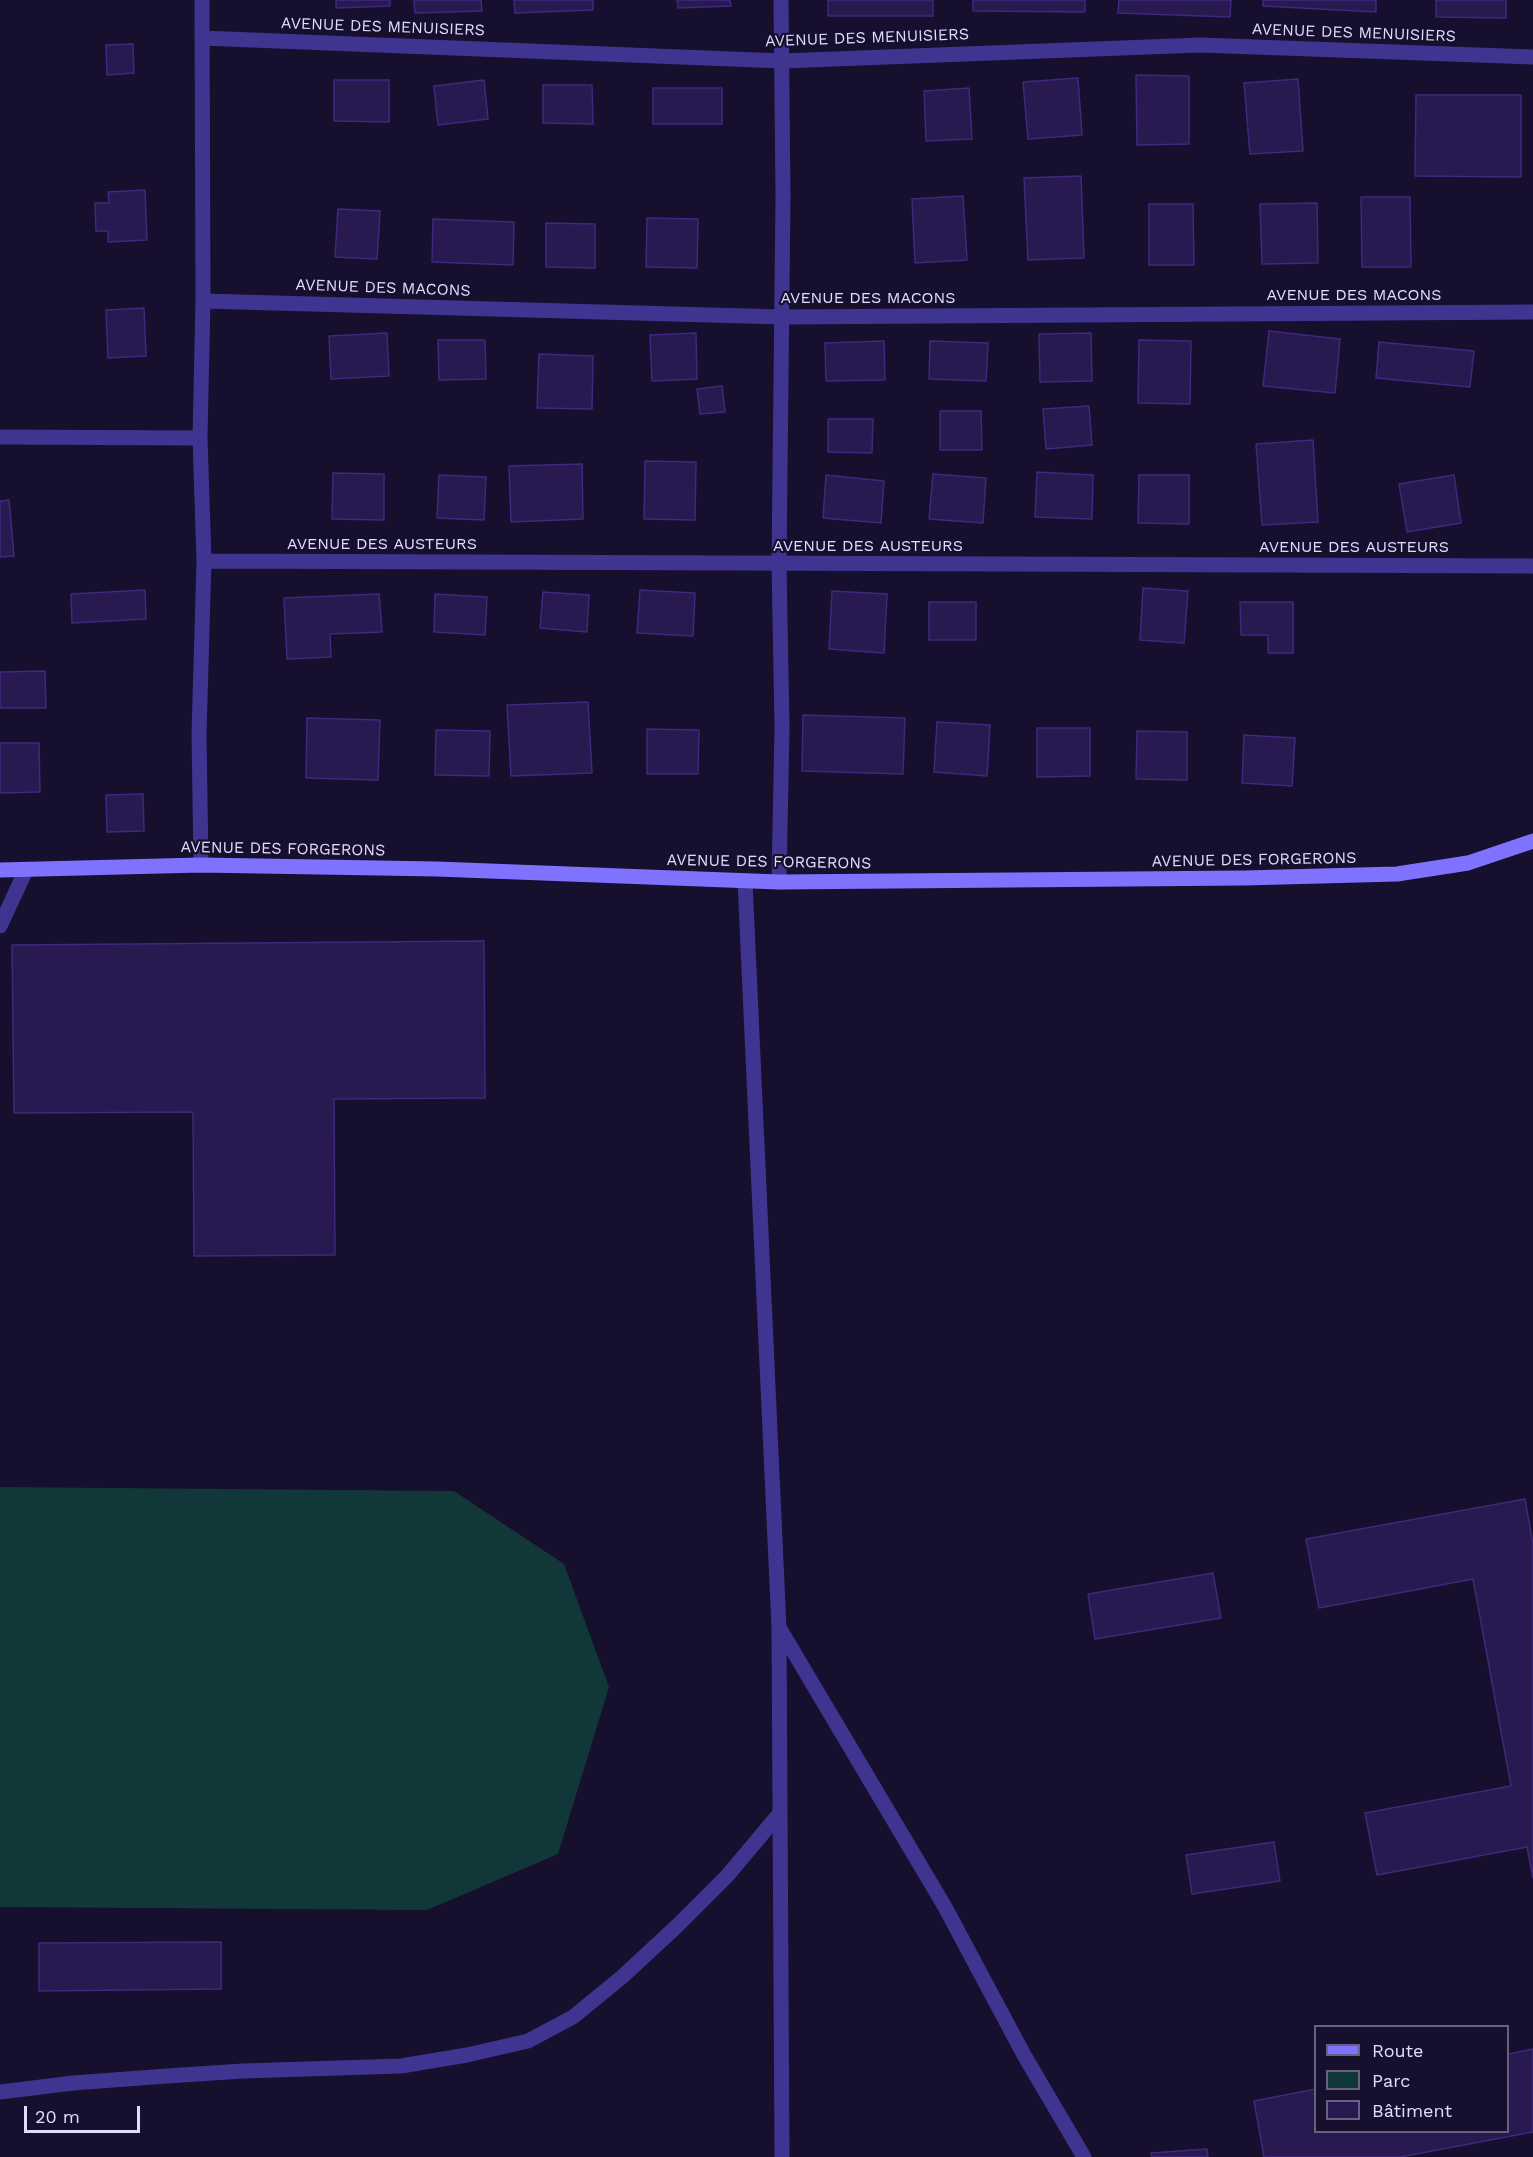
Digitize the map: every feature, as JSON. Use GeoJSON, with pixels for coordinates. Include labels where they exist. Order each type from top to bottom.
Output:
{"type":"FeatureCollection","features":[{"type":"Feature","properties":{"kind":"street"},"geometry":{"type":"LineString","coordinates":[[201,866],[199,734],[204,561],[200,438],[203,301],[202,0]]}},
{"type":"Feature","properties":{"kind":"street"},"geometry":{"type":"LineString","coordinates":[[778,882],[782,727],[779,564],[782,0]]}},
{"type":"Feature","properties":{"kind":"street","name":"AVENUE DES MENUISIERS"},"geometry":{"type":"LineString","coordinates":[[202,38],[782,61],[1200,45],[1533,57]]}},
{"type":"Feature","properties":{"kind":"street","name":"AVENUE DES MACONS"},"geometry":{"type":"LineString","coordinates":[[203,301],[782,317],[1533,312]]}},
{"type":"Feature","properties":{"kind":"street"},"geometry":{"type":"LineString","coordinates":[[0,437],[200,438]]}},
{"type":"Feature","properties":{"kind":"street","name":"AVENUE DES AUSTEURS"},"geometry":{"type":"LineString","coordinates":[[204,561],[1533,566]]}},
{"type":"Feature","properties":{"kind":"street","name":"AVENUE DES FORGERONS"},"geometry":{"type":"LineString","coordinates":[[0,870],[201,866],[437,869],[778,882],[1076,881],[1397,874],[1468,862],[1533,841]]}},
{"type":"Feature","properties":{"kind":"street"},"geometry":{"type":"LineString","coordinates":[[0,926],[26,870]]}},
{"type":"Feature","properties":{"kind":"street"},"geometry":{"type":"LineString","coordinates":[[745,881],[779,1628],[782,2157]]}},
{"type":"Feature","properties":{"kind":"street"},"geometry":{"type":"LineString","coordinates":[[779,1628],[945,1907],[1024,2055],[1084,2157]]}},
{"type":"Feature","properties":{"kind":"street"},"geometry":{"type":"LineString","coordinates":[[0,2092],[73,2083],[177,2075],[401,2066],[467,2055],[528,2041],[573,2017],[622,1977],[727,1876],[780,1813]]}},
{"type":"Feature","properties":{"kind":"green space"},"geometry":{"type":"Polygon","coordinates":[[[0,1487],[454,1491],[564,1564],[609,1687],[558,1854],[427,1910],[0,1907],[0,1487]]]}},
{"type":"Feature","properties":{"kind":"building"},"geometry":{"type":"Polygon","coordinates":[[[336,0],[390,0],[390,6],[336,8],[336,0]]]}},
{"type":"Feature","properties":{"kind":"building"},"geometry":{"type":"Polygon","coordinates":[[[414,0],[481,0],[482,11],[415,13],[414,0]]]}},
{"type":"Feature","properties":{"kind":"building"},"geometry":{"type":"Polygon","coordinates":[[[514,0],[593,0],[593,10],[515,13],[514,0]]]}},
{"type":"Feature","properties":{"kind":"building"},"geometry":{"type":"Polygon","coordinates":[[[677,0],[730,0],[731,6],[678,8],[677,0]]]}},
{"type":"Feature","properties":{"kind":"building"},"geometry":{"type":"Polygon","coordinates":[[[828,0],[933,0],[933,16],[828,16],[828,0]]]}},
{"type":"Feature","properties":{"kind":"building"},"geometry":{"type":"Polygon","coordinates":[[[973,0],[1085,0],[1085,12],[973,11],[973,0]]]}},
{"type":"Feature","properties":{"kind":"building"},"geometry":{"type":"Polygon","coordinates":[[[1119,0],[1231,0],[1230,17],[1118,13],[1119,0]]]}},
{"type":"Feature","properties":{"kind":"building"},"geometry":{"type":"Polygon","coordinates":[[[1263,0],[1376,0],[1376,12],[1263,6],[1263,0]]]}},
{"type":"Feature","properties":{"kind":"building"},"geometry":{"type":"Polygon","coordinates":[[[1436,0],[1506,0],[1506,18],[1436,17],[1436,0]]]}},
{"type":"Feature","properties":{"kind":"building"},"geometry":{"type":"Polygon","coordinates":[[[133,44],[134,73],[107,75],[106,45],[133,44]]]}},
{"type":"Feature","properties":{"kind":"building"},"geometry":{"type":"Polygon","coordinates":[[[1136,75],[1189,76],[1189,144],[1137,145],[1136,75]]]}},
{"type":"Feature","properties":{"kind":"building"},"geometry":{"type":"Polygon","coordinates":[[[1078,78],[1082,135],[1028,139],[1023,82],[1078,78]]]}},
{"type":"Feature","properties":{"kind":"building"},"geometry":{"type":"Polygon","coordinates":[[[1298,79],[1303,151],[1250,154],[1244,83],[1298,79]]]}},
{"type":"Feature","properties":{"kind":"building"},"geometry":{"type":"Polygon","coordinates":[[[334,80],[389,80],[389,122],[334,121],[334,80]]]}},
{"type":"Feature","properties":{"kind":"building"},"geometry":{"type":"Polygon","coordinates":[[[484,80],[488,119],[438,125],[434,86],[484,80]]]}},
{"type":"Feature","properties":{"kind":"building"},"geometry":{"type":"Polygon","coordinates":[[[543,85],[592,85],[593,124],[543,123],[543,85]]]}},
{"type":"Feature","properties":{"kind":"building"},"geometry":{"type":"Polygon","coordinates":[[[653,88],[722,88],[722,124],[653,124],[653,88]]]}},
{"type":"Feature","properties":{"kind":"building"},"geometry":{"type":"Polygon","coordinates":[[[969,88],[972,139],[926,141],[924,91],[969,88]]]}},
{"type":"Feature","properties":{"kind":"building"},"geometry":{"type":"Polygon","coordinates":[[[1416,95],[1521,95],[1521,177],[1415,176],[1416,95]]]}},
{"type":"Feature","properties":{"kind":"building"},"geometry":{"type":"Polygon","coordinates":[[[1081,176],[1084,258],[1028,260],[1024,178],[1081,176]]]}},
{"type":"Feature","properties":{"kind":"building"},"geometry":{"type":"Polygon","coordinates":[[[145,190],[147,240],[108,242],[108,231],[96,231],[95,203],[109,203],[108,192],[145,190]]]}},
{"type":"Feature","properties":{"kind":"building"},"geometry":{"type":"Polygon","coordinates":[[[963,196],[967,260],[915,263],[912,199],[963,196]]]}},
{"type":"Feature","properties":{"kind":"building"},"geometry":{"type":"Polygon","coordinates":[[[1361,197],[1410,197],[1411,267],[1362,267],[1361,197]]]}},
{"type":"Feature","properties":{"kind":"building"},"geometry":{"type":"Polygon","coordinates":[[[1317,203],[1318,263],[1262,264],[1260,204],[1317,203]]]}},
{"type":"Feature","properties":{"kind":"building"},"geometry":{"type":"Polygon","coordinates":[[[1149,204],[1193,204],[1194,265],[1149,265],[1149,204]]]}},
{"type":"Feature","properties":{"kind":"building"},"geometry":{"type":"Polygon","coordinates":[[[338,209],[380,211],[377,259],[335,257],[338,209]]]}},
{"type":"Feature","properties":{"kind":"building"},"geometry":{"type":"Polygon","coordinates":[[[647,218],[698,219],[697,268],[646,267],[647,218]]]}},
{"type":"Feature","properties":{"kind":"building"},"geometry":{"type":"Polygon","coordinates":[[[433,219],[514,222],[513,265],[432,262],[433,219]]]}},
{"type":"Feature","properties":{"kind":"building"},"geometry":{"type":"Polygon","coordinates":[[[546,223],[595,224],[595,268],[546,267],[546,223]]]}},
{"type":"Feature","properties":{"kind":"building"},"geometry":{"type":"Polygon","coordinates":[[[144,308],[146,356],[108,358],[106,310],[144,308]]]}},
{"type":"Feature","properties":{"kind":"building"},"geometry":{"type":"Polygon","coordinates":[[[1269,331],[1340,339],[1335,393],[1263,386],[1269,331]]]}},
{"type":"Feature","properties":{"kind":"building"},"geometry":{"type":"Polygon","coordinates":[[[387,333],[389,376],[331,379],[329,336],[387,333]]]}},
{"type":"Feature","properties":{"kind":"building"},"geometry":{"type":"Polygon","coordinates":[[[696,333],[697,379],[652,381],[650,335],[696,333]]]}},
{"type":"Feature","properties":{"kind":"building"},"geometry":{"type":"Polygon","coordinates":[[[1091,333],[1092,381],[1040,382],[1039,334],[1091,333]]]}},
{"type":"Feature","properties":{"kind":"building"},"geometry":{"type":"Polygon","coordinates":[[[438,340],[485,340],[486,379],[439,380],[438,340]]]}},
{"type":"Feature","properties":{"kind":"building"},"geometry":{"type":"Polygon","coordinates":[[[1139,340],[1191,341],[1190,404],[1138,403],[1139,340]]]}},
{"type":"Feature","properties":{"kind":"building"},"geometry":{"type":"Polygon","coordinates":[[[884,341],[885,380],[826,381],[825,343],[884,341]]]}},
{"type":"Feature","properties":{"kind":"building"},"geometry":{"type":"Polygon","coordinates":[[[930,341],[988,343],[986,381],[929,379],[930,341]]]}},
{"type":"Feature","properties":{"kind":"building"},"geometry":{"type":"Polygon","coordinates":[[[1379,342],[1474,351],[1470,387],[1376,378],[1379,342]]]}},
{"type":"Feature","properties":{"kind":"building"},"geometry":{"type":"Polygon","coordinates":[[[539,354],[593,356],[592,409],[537,408],[539,354]]]}},
{"type":"Feature","properties":{"kind":"building"},"geometry":{"type":"Polygon","coordinates":[[[722,386],[725,412],[700,414],[697,389],[722,386]]]}},
{"type":"Feature","properties":{"kind":"building"},"geometry":{"type":"Polygon","coordinates":[[[1089,406],[1092,445],[1046,449],[1043,409],[1089,406]]]}},
{"type":"Feature","properties":{"kind":"building"},"geometry":{"type":"Polygon","coordinates":[[[940,411],[981,411],[982,450],[940,450],[940,411]]]}},
{"type":"Feature","properties":{"kind":"building"},"geometry":{"type":"Polygon","coordinates":[[[828,419],[873,419],[872,453],[828,452],[828,419]]]}},
{"type":"Feature","properties":{"kind":"building"},"geometry":{"type":"Polygon","coordinates":[[[1313,440],[1318,522],[1262,525],[1256,444],[1313,440]]]}},
{"type":"Feature","properties":{"kind":"building"},"geometry":{"type":"Polygon","coordinates":[[[645,461],[696,462],[695,520],[644,519],[645,461]]]}},
{"type":"Feature","properties":{"kind":"building"},"geometry":{"type":"Polygon","coordinates":[[[582,464],[583,519],[511,522],[509,466],[582,464]]]}},
{"type":"Feature","properties":{"kind":"building"},"geometry":{"type":"Polygon","coordinates":[[[1037,472],[1093,475],[1092,519],[1035,517],[1037,472]]]}},
{"type":"Feature","properties":{"kind":"building"},"geometry":{"type":"Polygon","coordinates":[[[333,473],[384,474],[384,520],[332,519],[333,473]]]}},
{"type":"Feature","properties":{"kind":"building"},"geometry":{"type":"Polygon","coordinates":[[[933,474],[986,478],[983,523],[929,519],[933,474]]]}},
{"type":"Feature","properties":{"kind":"building"},"geometry":{"type":"Polygon","coordinates":[[[439,475],[486,477],[484,520],[437,518],[439,475]]]}},
{"type":"Feature","properties":{"kind":"building"},"geometry":{"type":"Polygon","coordinates":[[[826,475],[884,481],[881,523],[823,518],[826,475]]]}},
{"type":"Feature","properties":{"kind":"building"},"geometry":{"type":"Polygon","coordinates":[[[1139,475],[1189,475],[1189,524],[1138,523],[1139,475]]]}},
{"type":"Feature","properties":{"kind":"building"},"geometry":{"type":"Polygon","coordinates":[[[1454,475],[1461,523],[1407,532],[1399,484],[1454,475]]]}},
{"type":"Feature","properties":{"kind":"building"},"geometry":{"type":"Polygon","coordinates":[[[9,500],[14,556],[0,557],[0,501],[9,500]]]}},
{"type":"Feature","properties":{"kind":"building"},"geometry":{"type":"Polygon","coordinates":[[[1143,588],[1188,591],[1184,643],[1140,640],[1143,588]]]}},
{"type":"Feature","properties":{"kind":"building"},"geometry":{"type":"Polygon","coordinates":[[[145,590],[146,619],[72,623],[71,594],[145,590]]]}},
{"type":"Feature","properties":{"kind":"building"},"geometry":{"type":"Polygon","coordinates":[[[640,590],[695,593],[693,636],[637,633],[640,590]]]}},
{"type":"Feature","properties":{"kind":"building"},"geometry":{"type":"Polygon","coordinates":[[[832,591],[887,594],[884,653],[829,649],[832,591]]]}},
{"type":"Feature","properties":{"kind":"building"},"geometry":{"type":"Polygon","coordinates":[[[543,592],[589,595],[587,632],[540,628],[543,592]]]}},
{"type":"Feature","properties":{"kind":"building"},"geometry":{"type":"Polygon","coordinates":[[[379,594],[382,632],[330,634],[331,657],[287,659],[284,598],[379,594]]]}},
{"type":"Feature","properties":{"kind":"building"},"geometry":{"type":"Polygon","coordinates":[[[435,594],[487,597],[485,635],[434,632],[435,594]]]}},
{"type":"Feature","properties":{"kind":"building"},"geometry":{"type":"Polygon","coordinates":[[[929,602],[976,602],[976,640],[929,640],[929,602]]]}},
{"type":"Feature","properties":{"kind":"building"},"geometry":{"type":"Polygon","coordinates":[[[1240,602],[1293,602],[1293,653],[1268,653],[1268,635],[1241,635],[1240,602]]]}},
{"type":"Feature","properties":{"kind":"building"},"geometry":{"type":"Polygon","coordinates":[[[45,671],[46,708],[0,708],[0,672],[45,671]]]}},
{"type":"Feature","properties":{"kind":"building"},"geometry":{"type":"Polygon","coordinates":[[[588,702],[592,773],[511,776],[507,705],[588,702]]]}},
{"type":"Feature","properties":{"kind":"building"},"geometry":{"type":"Polygon","coordinates":[[[803,715],[905,718],[903,774],[802,771],[803,715]]]}},
{"type":"Feature","properties":{"kind":"building"},"geometry":{"type":"Polygon","coordinates":[[[307,718],[380,720],[378,780],[306,778],[307,718]]]}},
{"type":"Feature","properties":{"kind":"building"},"geometry":{"type":"Polygon","coordinates":[[[937,722],[990,725],[987,776],[934,772],[937,722]]]}},
{"type":"Feature","properties":{"kind":"building"},"geometry":{"type":"Polygon","coordinates":[[[1037,728],[1090,728],[1090,776],[1037,777],[1037,728]]]}},
{"type":"Feature","properties":{"kind":"building"},"geometry":{"type":"Polygon","coordinates":[[[647,729],[699,730],[698,774],[647,774],[647,729]]]}},
{"type":"Feature","properties":{"kind":"building"},"geometry":{"type":"Polygon","coordinates":[[[436,730],[490,731],[489,776],[435,775],[436,730]]]}},
{"type":"Feature","properties":{"kind":"building"},"geometry":{"type":"Polygon","coordinates":[[[1137,731],[1187,732],[1187,780],[1136,779],[1137,731]]]}},
{"type":"Feature","properties":{"kind":"building"},"geometry":{"type":"Polygon","coordinates":[[[1244,735],[1295,738],[1292,786],[1242,783],[1244,735]]]}},
{"type":"Feature","properties":{"kind":"building"},"geometry":{"type":"Polygon","coordinates":[[[0,743],[39,743],[40,792],[0,793],[0,743]]]}},
{"type":"Feature","properties":{"kind":"building"},"geometry":{"type":"Polygon","coordinates":[[[143,794],[144,831],[107,832],[106,795],[143,794]]]}},
{"type":"Feature","properties":{"kind":"building"},"geometry":{"type":"Polygon","coordinates":[[[484,941],[485,1098],[334,1099],[335,1255],[194,1256],[193,1112],[14,1113],[12,945],[484,941]]]}},
{"type":"Feature","properties":{"kind":"building"},"geometry":{"type":"Polygon","coordinates":[[[1525,1499],[1533,1544],[1533,1878],[1527,1847],[1377,1875],[1365,1813],[1511,1786],[1473,1579],[1319,1608],[1306,1539],[1525,1499]]]}},
{"type":"Feature","properties":{"kind":"building"},"geometry":{"type":"Polygon","coordinates":[[[1213,1573],[1221,1618],[1095,1639],[1088,1594],[1213,1573]]]}},
{"type":"Feature","properties":{"kind":"building"},"geometry":{"type":"Polygon","coordinates":[[[1274,1842],[1280,1881],[1192,1894],[1186,1855],[1274,1842]]]}},
{"type":"Feature","properties":{"kind":"building"},"geometry":{"type":"Polygon","coordinates":[[[221,1942],[221,1989],[39,1991],[39,1943],[221,1942]]]}},
{"type":"Feature","properties":{"kind":"building"},"geometry":{"type":"Polygon","coordinates":[[[1533,2049],[1533,2132],[1400,2157],[1264,2157],[1254,2101],[1314,2089],[1314,2133],[1509,2133],[1509,2054],[1533,2049]]]}},
{"type":"Feature","properties":{"kind":"building"},"geometry":{"type":"Polygon","coordinates":[[[1207,2149],[1208,2157],[1152,2157],[1151,2153],[1207,2149]]]}}]}
